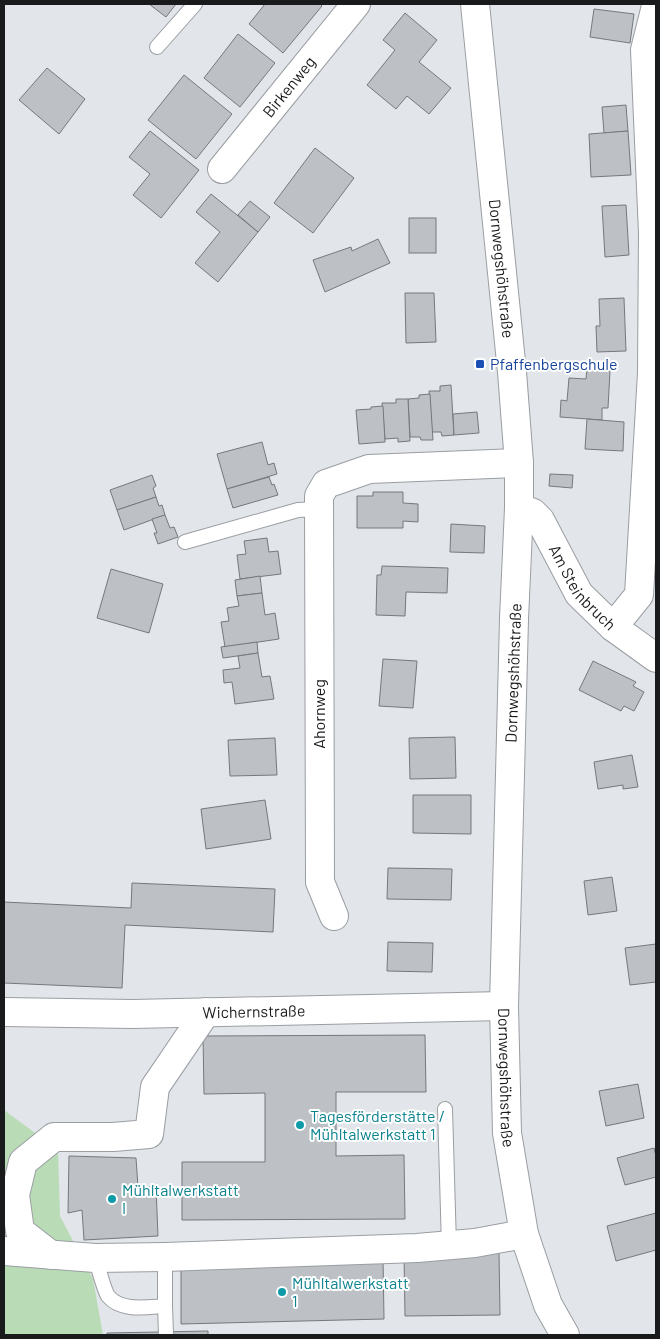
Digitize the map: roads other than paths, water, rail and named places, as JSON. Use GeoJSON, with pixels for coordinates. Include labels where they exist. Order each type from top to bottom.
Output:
{"type":"FeatureCollection","features":[{"type":"Feature","properties":{"kind":"street","name":"Birkenweg"},"geometry":{"type":"LineString","coordinates":[[222,169],[356,4]]}},
{"type":"Feature","properties":{"kind":"street","name":"Dornwegshöhstraße"},"geometry":{"type":"LineString","coordinates":[[475,4],[512,372],[519,463],[504,1006],[507,1133],[524,1234],[548,1305],[565,1335]]}},
{"type":"Feature","properties":{"kind":"street"},"geometry":{"type":"LineString","coordinates":[[613,628],[639,595],[652,373],[652,233],[645,50],[656,6]]}},
{"type":"Feature","properties":{"kind":"street","name":"Ahornweg"},"geometry":{"type":"LineString","coordinates":[[334,916],[320,882],[319,496],[326,484],[369,469],[519,463]]}},
{"type":"Feature","properties":{"kind":"street","name":"Am Steinbruch"},"geometry":{"type":"LineString","coordinates":[[519,508],[533,513],[540,520],[580,594],[613,628],[656,658]]}},
{"type":"Feature","properties":{"kind":"street","name":"Wichernstraße"},"geometry":{"type":"LineString","coordinates":[[4,1012],[133,1014],[504,1006]]}},
{"type":"Feature","properties":{"kind":"street"},"geometry":{"type":"LineString","coordinates":[[51,1255],[20,1231],[15,1194],[23,1162],[54,1137],[113,1137],[149,1134],[156,1087],[206,1012]]}},
{"type":"Feature","properties":{"kind":"street"},"geometry":{"type":"LineString","coordinates":[[4,1251],[95,1258],[165,1257],[449,1246],[484,1242],[524,1234]]}},
{"type":"Feature","properties":{"kind":"lane"},"geometry":{"type":"LineString","coordinates":[[157,47],[195,4]]}},
{"type":"Feature","properties":{"kind":"lane"},"geometry":{"type":"LineString","coordinates":[[186,542],[298,510],[319,509]]}},
{"type":"Feature","properties":{"kind":"lane"},"geometry":{"type":"LineString","coordinates":[[445,1109],[449,1246]]}},
{"type":"Feature","properties":{"kind":"lane"},"geometry":{"type":"LineString","coordinates":[[165,1257],[164,1306],[166,1335]]}},
{"type":"Feature","properties":{"kind":"lane"},"geometry":{"type":"LineString","coordinates":[[95,1258],[108,1296],[120,1304],[134,1308],[164,1306]]}},
{"type":"Feature","properties":{"kind":"place","name":"Pfaffenbergschule"},"geometry":{"type":"Point","coordinates":[480,364]}},
{"type":"Feature","properties":{"kind":"place","name":"Tagesförderstätte / Mühltalwerkstatt 1"},"geometry":{"type":"Point","coordinates":[300,1125]}},
{"type":"Feature","properties":{"kind":"place","name":"Mühltalwerkstatt I"},"geometry":{"type":"Point","coordinates":[112,1199]}},
{"type":"Feature","properties":{"kind":"place","name":"Mühltalwerkstatt 1"},"geometry":{"type":"Point","coordinates":[282,1292]}}]}
